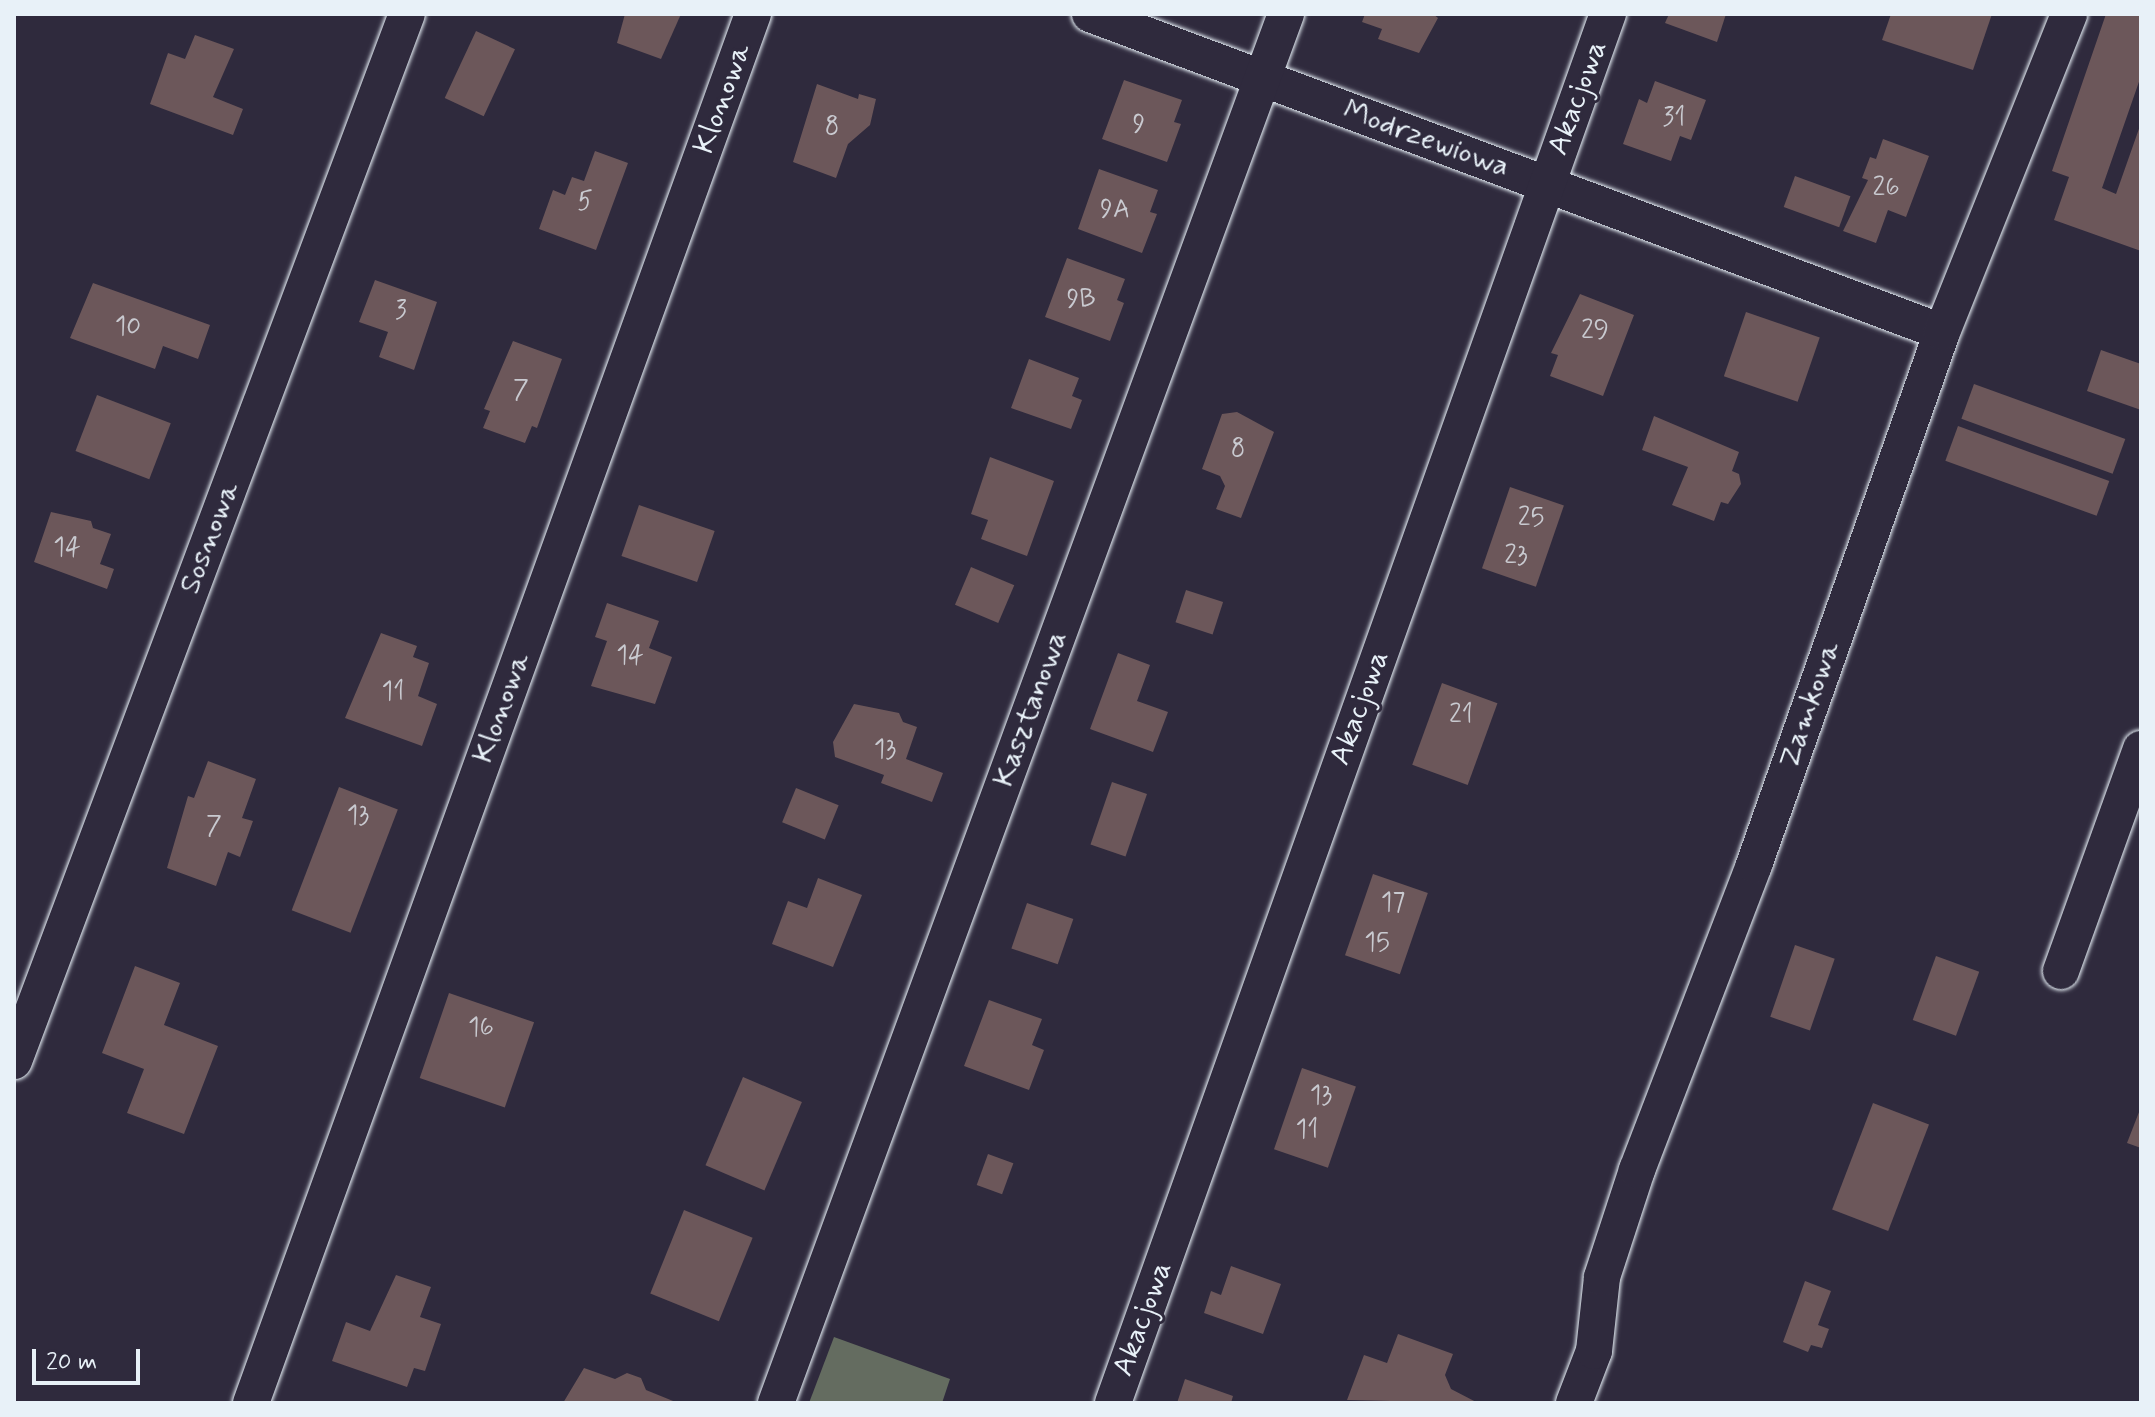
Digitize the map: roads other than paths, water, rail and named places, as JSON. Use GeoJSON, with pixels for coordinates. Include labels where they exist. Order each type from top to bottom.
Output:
{"type":"FeatureCollection","features":[{"type":"Feature","properties":{"kind":"street","name":"Sosnowa"},"geometry":{"type":"LineString","coordinates":[[14,1061],[407,14]]}},
{"type":"Feature","properties":{"kind":"street","name":"Klonowa"},"geometry":{"type":"LineString","coordinates":[[251,1403],[753,14]]}},
{"type":"Feature","properties":{"kind":"street","name":"Modrzewiowa"},"geometry":{"type":"LineString","coordinates":[[1090,14],[1942,332]]}},
{"type":"Feature","properties":{"kind":"street","name":"Kasztanowa"},"geometry":{"type":"LineString","coordinates":[[776,1403],[1286,14]]}},
{"type":"Feature","properties":{"kind":"street","name":"Akacjowa"},"geometry":{"type":"LineString","coordinates":[[1113,1403],[1608,14]]}},
{"type":"Feature","properties":{"kind":"street","name":"Zamkowa"},"geometry":{"type":"LineString","coordinates":[[1574,1403],[1594,1351],[1602,1277],[1637,1170],[1754,865],[1942,332],[2069,14]]}},
{"type":"Feature","properties":{"kind":"street"},"geometry":{"type":"LineString","coordinates":[[2061,971],[2141,749]]}}]}
